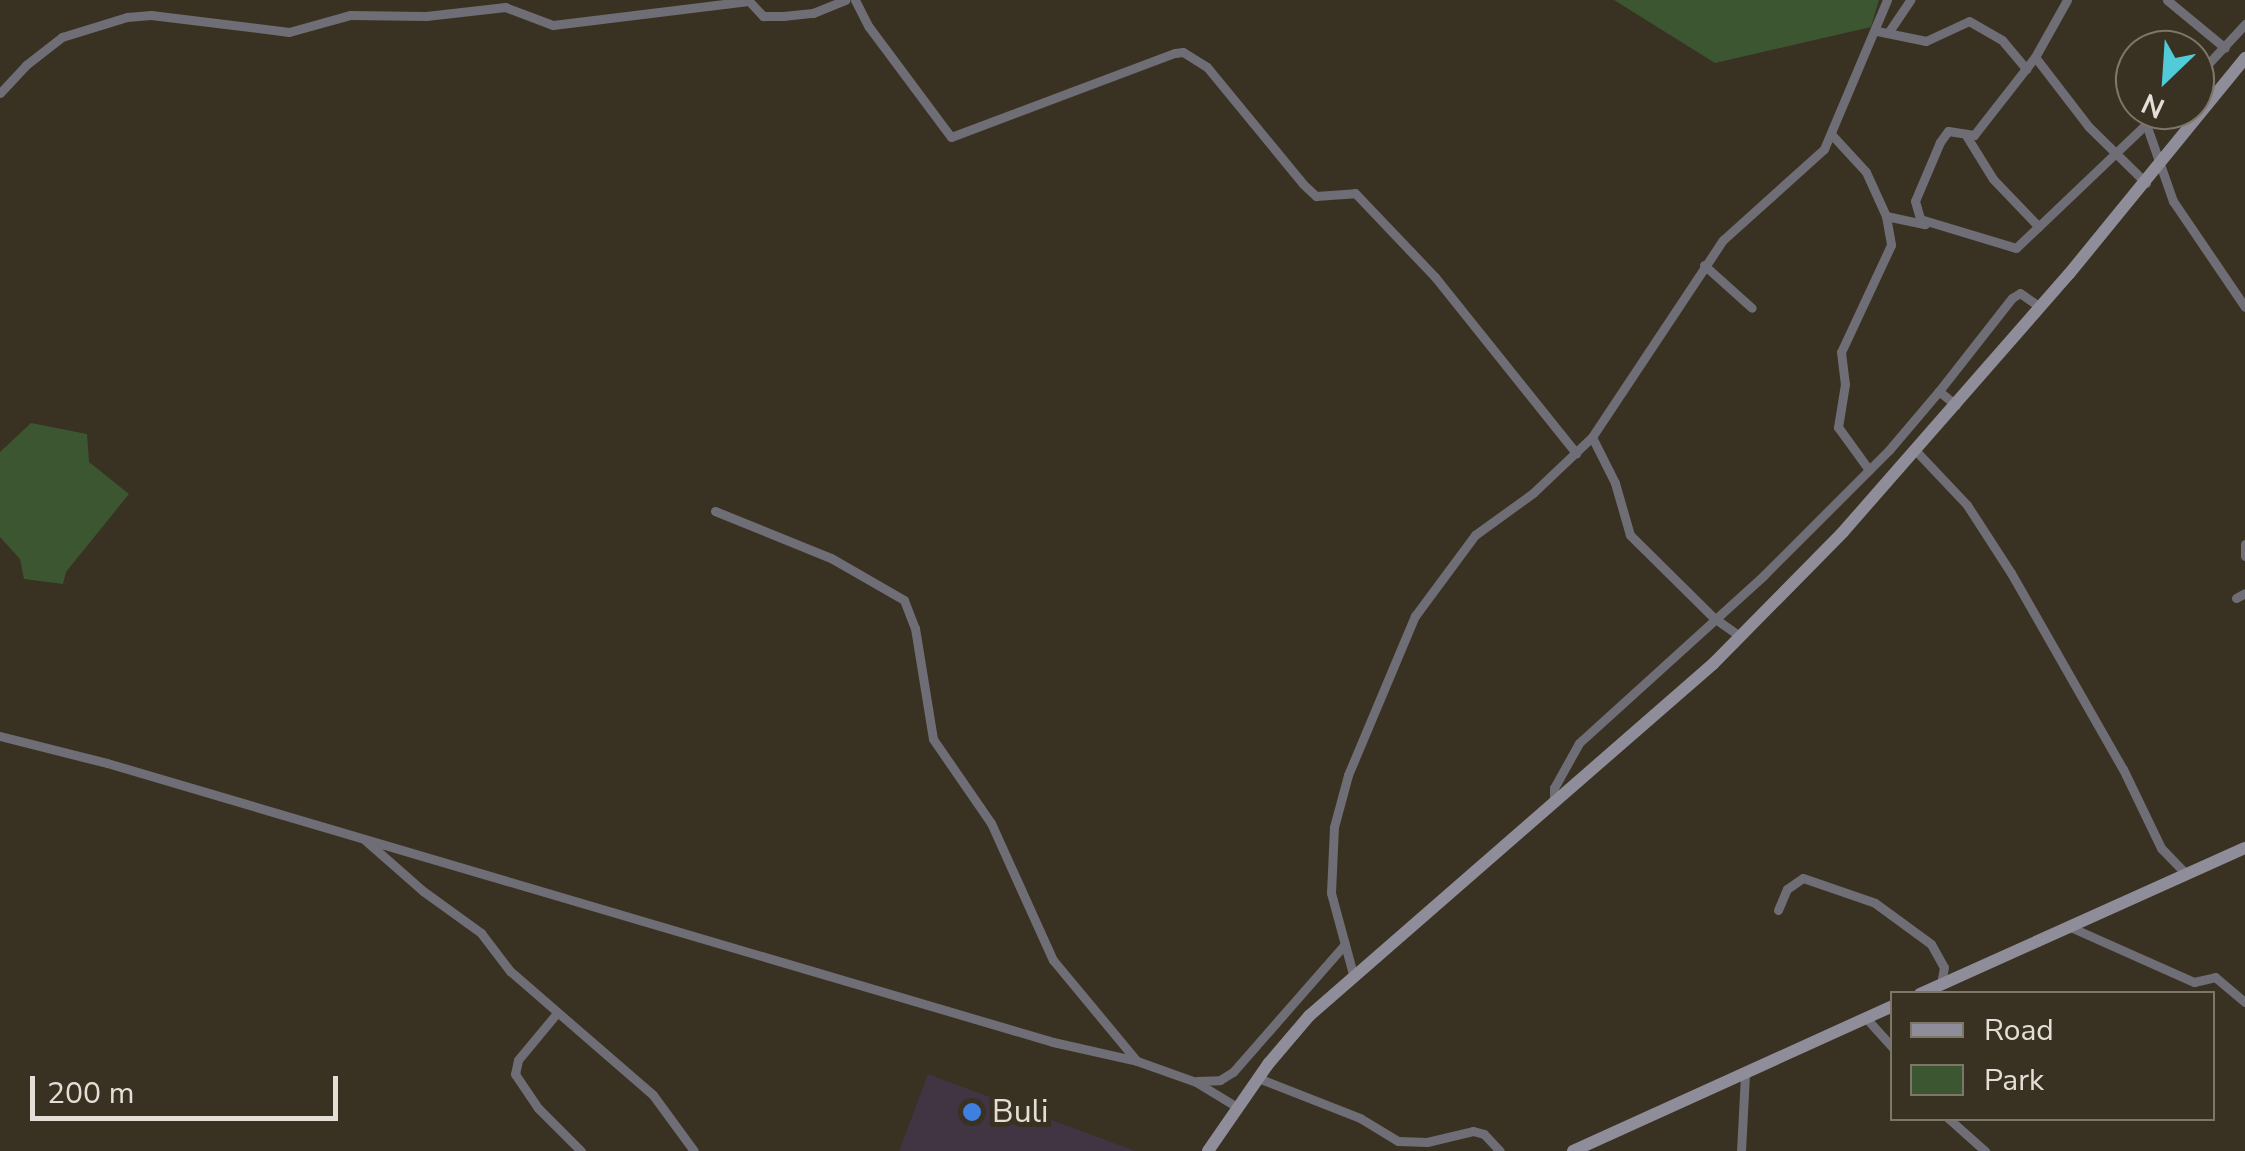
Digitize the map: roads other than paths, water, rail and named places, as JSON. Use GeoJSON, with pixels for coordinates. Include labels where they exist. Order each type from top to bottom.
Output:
{"type":"FeatureCollection","features":[{"type":"Feature","properties":{"kind":"main road"},"geometry":{"type":"LineString","coordinates":[[2215,98],[2245,58]]}},
{"type":"Feature","properties":{"kind":"main road"},"geometry":{"type":"LineString","coordinates":[[1208,1151],[1258,1078],[1309,1016],[1740,636],[1916,450],[2190,130]]}},
{"type":"Feature","properties":{"kind":"main road"},"geometry":{"type":"LineString","coordinates":[[1926,991],[2245,848]]}},
{"type":"Feature","properties":{"kind":"main road"},"geometry":{"type":"LineString","coordinates":[[1572,1151],[1890,1007]]}},
{"type":"Feature","properties":{"kind":"street"},"geometry":{"type":"LineString","coordinates":[[0,93],[62,37],[126,17],[151,16],[289,32],[350,15],[426,16],[505,7],[553,24],[748,0],[763,16],[783,16],[813,13],[846,0]]}},
{"type":"Feature","properties":{"kind":"street"},"geometry":{"type":"LineString","coordinates":[[855,0],[869,27],[951,137],[1129,67],[1183,52],[1207,68],[1316,196],[1355,193],[1436,277],[1576,453]]}},
{"type":"Feature","properties":{"kind":"street"},"geometry":{"type":"LineString","coordinates":[[1883,32],[1887,0]]}},
{"type":"Feature","properties":{"kind":"street"},"geometry":{"type":"LineString","coordinates":[[1353,974],[1331,894],[1334,827],[1348,775],[1399,646],[1438,580],[1475,535],[1533,493],[1592,437],[1723,240],[1824,150],[1883,32],[1910,0]]}},
{"type":"Feature","properties":{"kind":"street"},"geometry":{"type":"LineString","coordinates":[[1928,224],[1915,212],[1915,201],[1948,132],[1974,135],[2035,57],[2067,0]]}},
{"type":"Feature","properties":{"kind":"street"},"geometry":{"type":"LineString","coordinates":[[2167,0],[2225,48]]}},
{"type":"Feature","properties":{"kind":"street"},"geometry":{"type":"LineString","coordinates":[[1883,32],[1926,41],[1969,21],[2002,40],[2026,69]]}},
{"type":"Feature","properties":{"kind":"street"},"geometry":{"type":"LineString","coordinates":[[2215,58],[2245,24]]}},
{"type":"Feature","properties":{"kind":"street"},"geometry":{"type":"LineString","coordinates":[[2035,57],[2113,154],[2146,183]]}},
{"type":"Feature","properties":{"kind":"street"},"geometry":{"type":"LineString","coordinates":[[1886,216],[2016,248],[2139,130]]}},
{"type":"Feature","properties":{"kind":"street"},"geometry":{"type":"LineString","coordinates":[[2148,130],[2166,186],[2188,229],[2245,307]]}},
{"type":"Feature","properties":{"kind":"street"},"geometry":{"type":"LineString","coordinates":[[1832,134],[1866,172],[1886,216],[1891,253],[1841,352],[1844,384],[1838,427],[1869,470]]}},
{"type":"Feature","properties":{"kind":"street"},"geometry":{"type":"LineString","coordinates":[[1967,136],[1993,178],[2039,227]]}},
{"type":"Feature","properties":{"kind":"street"},"geometry":{"type":"LineString","coordinates":[[1704,265],[1752,308]]}},
{"type":"Feature","properties":{"kind":"street"},"geometry":{"type":"LineString","coordinates":[[1554,803],[1554,788],[1579,743],[1869,470],[1940,391],[2012,298],[2020,293],[2040,307]]}},
{"type":"Feature","properties":{"kind":"street"},"geometry":{"type":"LineString","coordinates":[[1940,391],[1956,405]]}},
{"type":"Feature","properties":{"kind":"street"},"geometry":{"type":"LineString","coordinates":[[1592,437],[1616,483],[1630,535],[1714,618],[1740,636]]}},
{"type":"Feature","properties":{"kind":"street"},"geometry":{"type":"LineString","coordinates":[[1916,450],[1967,506],[2011,573],[2123,768],[2161,848],[2186,874]]}},
{"type":"Feature","properties":{"kind":"street"},"geometry":{"type":"LineString","coordinates":[[715,511],[831,558],[904,600],[915,628],[933,739],[991,823],[1053,960],[1137,1062]]}},
{"type":"Feature","properties":{"kind":"street"},"geometry":{"type":"LineString","coordinates":[[2245,544],[2245,556]]}},
{"type":"Feature","properties":{"kind":"street"},"geometry":{"type":"LineString","coordinates":[[0,736],[363,838],[784,965],[1137,1062],[1196,1082],[1238,1107]]}},
{"type":"Feature","properties":{"kind":"street"},"geometry":{"type":"LineString","coordinates":[[363,838],[423,891],[481,933],[510,972],[653,1095],[694,1151]]}},
{"type":"Feature","properties":{"kind":"street"},"geometry":{"type":"LineString","coordinates":[[1778,910],[1787,889],[1803,878],[1875,903],[1931,944],[1944,968],[1941,984]]}},
{"type":"Feature","properties":{"kind":"street"},"geometry":{"type":"LineString","coordinates":[[2068,926],[2194,982],[2215,977],[2245,1002]]}},
{"type":"Feature","properties":{"kind":"street"},"geometry":{"type":"LineString","coordinates":[[1196,1082],[1220,1080],[1233,1072],[1289,1005],[1338,957],[1346,942]]}},
{"type":"Feature","properties":{"kind":"street"},"geometry":{"type":"LineString","coordinates":[[557,1013],[522,1053],[514,1074],[548,1120],[581,1151]]}},
{"type":"Feature","properties":{"kind":"street"},"geometry":{"type":"LineString","coordinates":[[1866,1018],[1890,1045]]}},
{"type":"Feature","properties":{"kind":"street"},"geometry":{"type":"LineString","coordinates":[[1740,1151],[1744,1074]]}},
{"type":"Feature","properties":{"kind":"street"},"geometry":{"type":"LineString","coordinates":[[1258,1078],[1360,1118],[1398,1141],[1426,1142],[1473,1131],[1484,1134],[1500,1151]]}},
{"type":"Feature","properties":{"kind":"street"},"geometry":{"type":"LineString","coordinates":[[1951,1121],[1985,1151]]}},
{"type":"Feature","properties":{"kind":"place","name":"Buli"},"geometry":{"type":"Point","coordinates":[972,1112]}}]}
